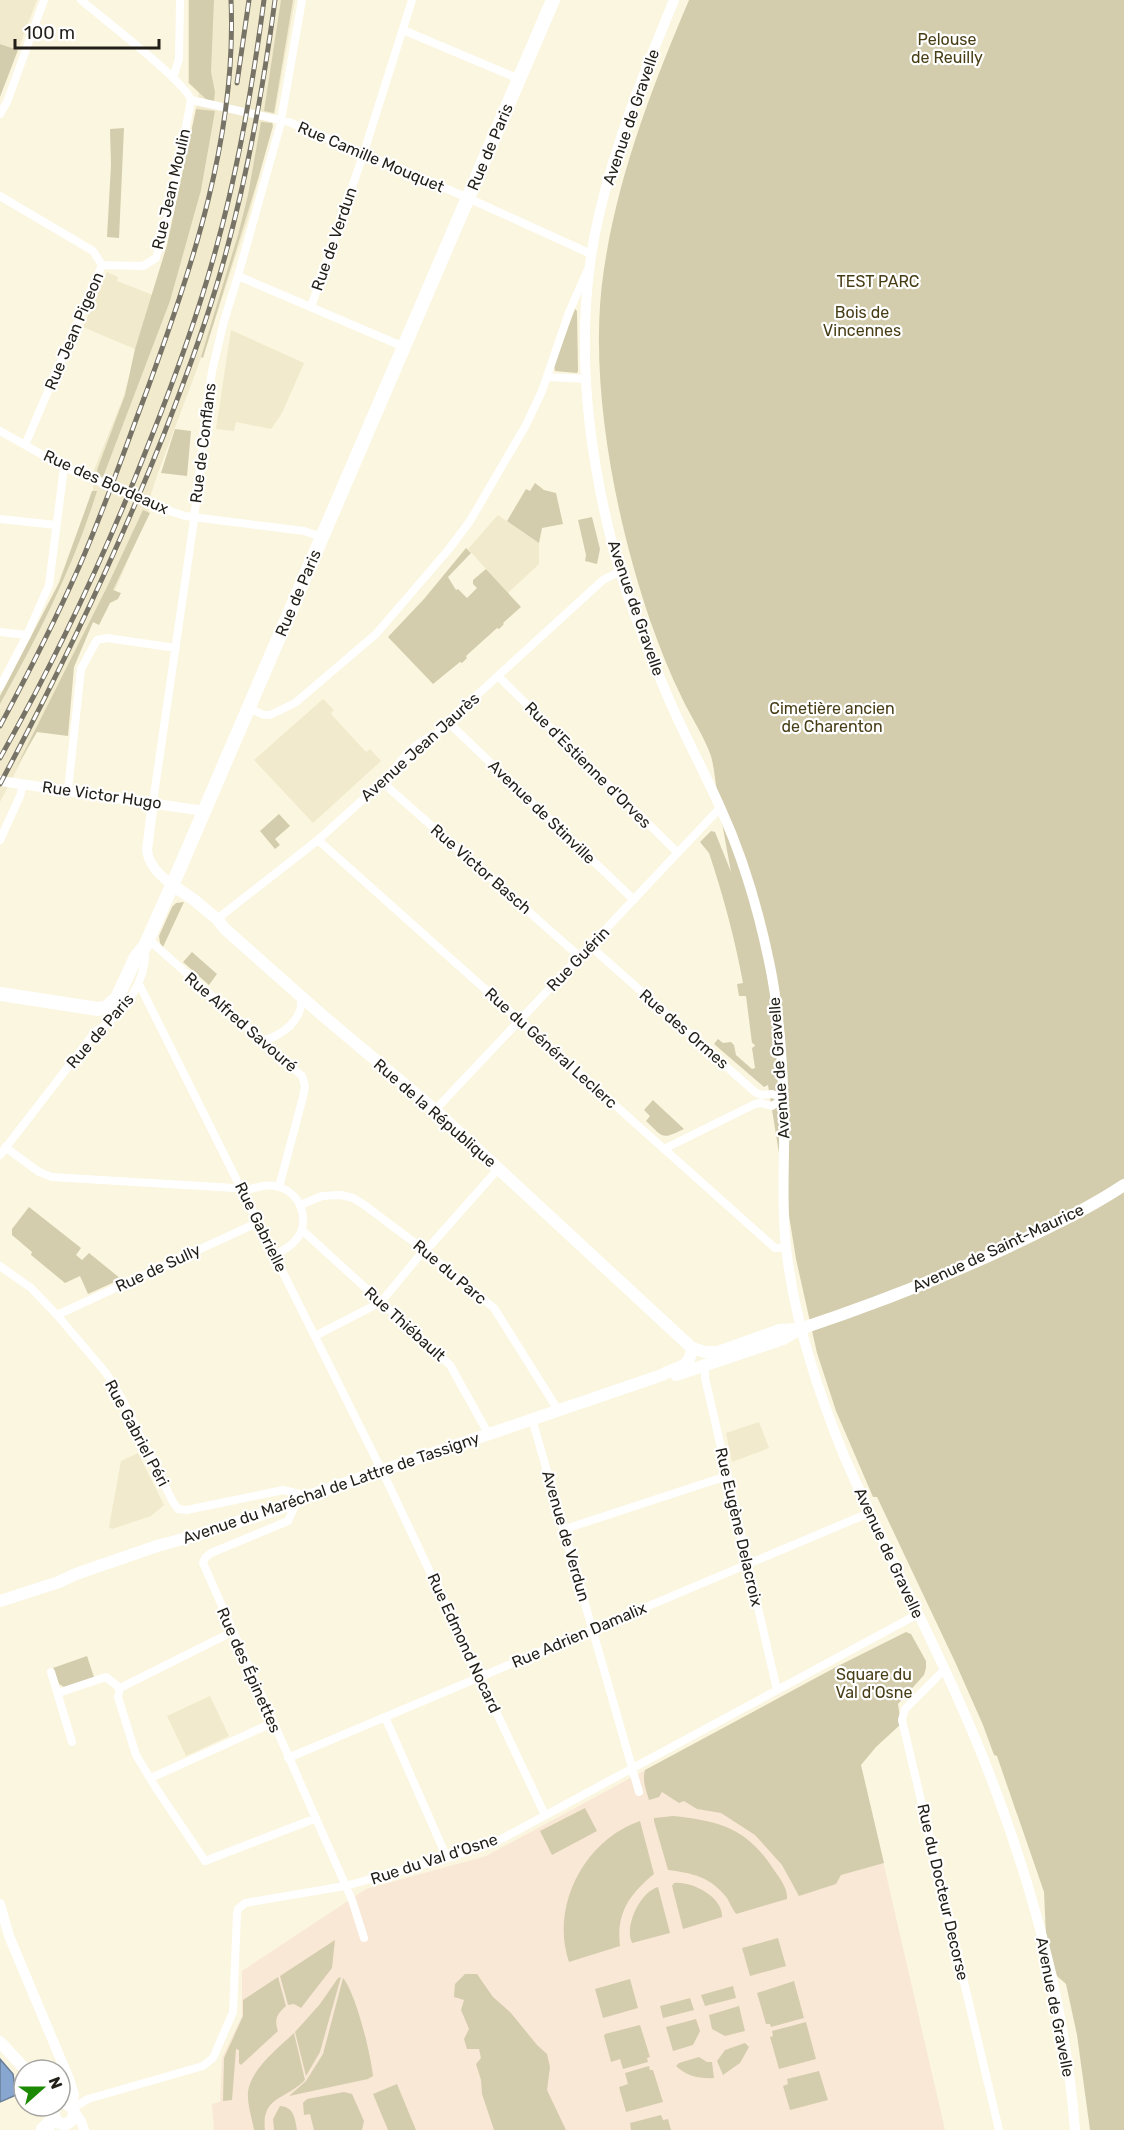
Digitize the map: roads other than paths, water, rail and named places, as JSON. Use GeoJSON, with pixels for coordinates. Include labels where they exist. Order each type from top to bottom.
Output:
{"type":"FeatureCollection","features":[{"type":"Feature","properties":{"kind":"highway"},"geometry":{"type":"LineString","coordinates":[[43,2130],[58,2122]]}},
{"type":"Feature","properties":{"kind":"main road","name":"Rue de Paris"},"geometry":{"type":"LineString","coordinates":[[146,942],[553,0]]}},
{"type":"Feature","properties":{"kind":"main road","name":"Rue de la République"},"geometry":{"type":"LineString","coordinates":[[172,885],[217,919],[225,929],[300,995],[435,1110],[693,1348]]}},
{"type":"Feature","properties":{"kind":"main road"},"geometry":{"type":"LineString","coordinates":[[0,994],[98,1009],[107,1007],[117,998],[136,957],[146,942]]}},
{"type":"Feature","properties":{"kind":"main road","name":"Avenue de Saint-Maurice"},"geometry":{"type":"LineString","coordinates":[[800,1329],[945,1276],[1052,1226],[1124,1185]]}},
{"type":"Feature","properties":{"kind":"main road"},"geometry":{"type":"LineString","coordinates":[[693,1348],[705,1352],[718,1352],[780,1330],[800,1329]]}},
{"type":"Feature","properties":{"kind":"main road","name":"Avenue du Maréchal de Lattre de Tassigny"},"geometry":{"type":"LineString","coordinates":[[662,1375],[674,1375],[783,1339],[800,1329]]}},
{"type":"Feature","properties":{"kind":"main road","name":"Avenue du Maréchal de Lattre de Tassigny"},"geometry":{"type":"LineString","coordinates":[[0,1601],[157,1546],[212,1531],[662,1375],[687,1364],[693,1348]]}},
{"type":"Feature","properties":{"kind":"main road"},"geometry":{"type":"LineString","coordinates":[[0,2042],[15,2058]]}},
{"type":"Feature","properties":{"kind":"main road"},"geometry":{"type":"LineString","coordinates":[[58,2122],[72,2120],[72,2118]]}},
{"type":"Feature","properties":{"kind":"street"},"geometry":{"type":"LineString","coordinates":[[0,114],[7,102],[44,0]]}},
{"type":"Feature","properties":{"kind":"street"},"geometry":{"type":"LineString","coordinates":[[81,0],[173,78],[189,94],[191,100]]}},
{"type":"Feature","properties":{"kind":"street"},"geometry":{"type":"LineString","coordinates":[[173,78],[179,59],[180,0]]}},
{"type":"Feature","properties":{"kind":"street","name":"Rue de Conflans"},"geometry":{"type":"LineString","coordinates":[[172,885],[155,869],[148,858],[147,850],[212,371],[277,118],[302,0]]}},
{"type":"Feature","properties":{"kind":"street","name":"Rue de Verdun"},"geometry":{"type":"LineString","coordinates":[[311,307],[363,155],[412,0]]}},
{"type":"Feature","properties":{"kind":"street","name":"Avenue de Gravelle"},"geometry":{"type":"LineString","coordinates":[[674,0],[640,81],[618,144],[599,214],[590,266],[581,296],[594,456],[611,538],[639,627],[667,694],[720,808],[753,897],[769,963],[780,1043],[784,1098],[783,1197],[786,1247],[800,1329],[830,1423],[869,1513],[944,1670],[993,1784],[1025,1873],[1063,2038],[1075,2130]]}},
{"type":"Feature","properties":{"kind":"street"},"geometry":{"type":"LineString","coordinates":[[403,30],[519,79]]}},
{"type":"Feature","properties":{"kind":"street","name":"Rue Camille Mouquet"},"geometry":{"type":"LineString","coordinates":[[191,100],[277,118],[468,198],[591,254]]}},
{"type":"Feature","properties":{"kind":"street","name":"Rue Jean Moulin"},"geometry":{"type":"LineString","coordinates":[[102,265],[143,266],[156,258],[172,201],[191,100]]}},
{"type":"Feature","properties":{"kind":"street","name":"Rue Jean Pigeon"},"geometry":{"type":"LineString","coordinates":[[0,196],[93,251],[102,265],[25,445]]}},
{"type":"Feature","properties":{"kind":"street"},"geometry":{"type":"LineString","coordinates":[[238,276],[404,347]]}},
{"type":"Feature","properties":{"kind":"street"},"geometry":{"type":"LineString","coordinates":[[249,708],[264,715],[270,715],[294,703],[376,634],[449,549],[470,521],[526,426],[581,296]]}},
{"type":"Feature","properties":{"kind":"street"},"geometry":{"type":"LineString","coordinates":[[547,377],[587,379]]}},
{"type":"Feature","properties":{"kind":"street","name":"Rue des Bordeaux"},"geometry":{"type":"LineString","coordinates":[[0,431],[64,467],[173,512],[304,531],[322,537]]}},
{"type":"Feature","properties":{"kind":"street"},"geometry":{"type":"LineString","coordinates":[[0,687],[27,635],[49,585],[64,467]]}},
{"type":"Feature","properties":{"kind":"street"},"geometry":{"type":"LineString","coordinates":[[0,519],[56,525]]}},
{"type":"Feature","properties":{"kind":"street","name":"Avenue Jean Jaurès"},"geometry":{"type":"LineString","coordinates":[[217,919],[318,840],[390,775],[395,766],[424,740],[450,724],[454,716],[603,580],[620,571]]}},
{"type":"Feature","properties":{"kind":"street"},"geometry":{"type":"LineString","coordinates":[[0,632],[27,635]]}},
{"type":"Feature","properties":{"kind":"street"},"geometry":{"type":"LineString","coordinates":[[68,790],[81,669],[97,640],[107,638],[176,648]]}},
{"type":"Feature","properties":{"kind":"street","name":"Rue d'Estienne d'Orves"},"geometry":{"type":"LineString","coordinates":[[498,676],[678,854]]}},
{"type":"Feature","properties":{"kind":"street","name":"Avenue de Stinville"},"geometry":{"type":"LineString","coordinates":[[450,724],[634,900]]}},
{"type":"Feature","properties":{"kind":"street","name":"Rue Victor Hugo"},"geometry":{"type":"LineString","coordinates":[[5,781],[204,811]]}},
{"type":"Feature","properties":{"kind":"street","name":"Rue Victor Basch"},"geometry":{"type":"LineString","coordinates":[[382,782],[580,957]]}},
{"type":"Feature","properties":{"kind":"street"},"geometry":{"type":"LineString","coordinates":[[0,840],[23,784]]}},
{"type":"Feature","properties":{"kind":"street","name":"Rue Guérin"},"geometry":{"type":"LineString","coordinates":[[435,1110],[720,808]]}},
{"type":"Feature","properties":{"kind":"street","name":"Rue du Général Leclerc"},"geometry":{"type":"LineString","coordinates":[[318,840],[775,1248],[786,1247]]}},
{"type":"Feature","properties":{"kind":"street","name":"Rue de Paris"},"geometry":{"type":"LineString","coordinates":[[3,1151],[95,1032],[113,1021],[139,984],[146,959],[146,942]]}},
{"type":"Feature","properties":{"kind":"street","name":"Rue Alfred Savouré"},"geometry":{"type":"LineString","coordinates":[[146,942],[261,1040],[305,1081],[303,1097],[279,1187]]}},
{"type":"Feature","properties":{"kind":"street","name":"Rue des Ormes"},"geometry":{"type":"LineString","coordinates":[[590,946],[758,1099]]}},
{"type":"Feature","properties":{"kind":"street","name":"Rue Gabrielle"},"geometry":{"type":"LineString","coordinates":[[139,984],[382,1471]]}},
{"type":"Feature","properties":{"kind":"street"},"geometry":{"type":"LineString","coordinates":[[261,1040],[274,1038],[283,1032],[302,1005],[300,995]]}},
{"type":"Feature","properties":{"kind":"street"},"geometry":{"type":"LineString","coordinates":[[664,1149],[758,1099],[772,1094],[784,1098]]}},
{"type":"Feature","properties":{"kind":"street"},"geometry":{"type":"LineString","coordinates":[[3,1151],[52,1177],[251,1189],[267,1185],[279,1187],[293,1194],[300,1205],[303,1218],[302,1230],[295,1241],[275,1255]]}},
{"type":"Feature","properties":{"kind":"street"},"geometry":{"type":"LineString","coordinates":[[315,1336],[381,1302],[424,1250],[499,1168]]}},
{"type":"Feature","properties":{"kind":"street","name":"Rue du Parc"},"geometry":{"type":"LineString","coordinates":[[300,1205],[322,1196],[341,1195],[353,1198],[381,1216],[424,1250],[494,1308],[558,1410]]}},
{"type":"Feature","properties":{"kind":"street","name":"Rue de Sully"},"geometry":{"type":"LineString","coordinates":[[57,1315],[259,1222]]}},
{"type":"Feature","properties":{"kind":"street","name":"Rue Thiébault"},"geometry":{"type":"LineString","coordinates":[[302,1230],[450,1365],[489,1435]]}},
{"type":"Feature","properties":{"kind":"street","name":"Rue Gabriel Péri"},"geometry":{"type":"LineString","coordinates":[[0,1266],[31,1288],[106,1373],[178,1509],[187,1510],[283,1490],[302,1499]]}},
{"type":"Feature","properties":{"kind":"street"},"geometry":{"type":"LineString","coordinates":[[701,1366],[706,1359],[718,1352]]}},
{"type":"Feature","properties":{"kind":"street","name":"Rue Eugène Delacroix"},"geometry":{"type":"LineString","coordinates":[[701,1366],[777,1690]]}},
{"type":"Feature","properties":{"kind":"street","name":"Avenue de Verdun"},"geometry":{"type":"LineString","coordinates":[[532,1419],[639,1792]]}},
{"type":"Feature","properties":{"kind":"street","name":"Rue Edmond Nocard"},"geometry":{"type":"LineString","coordinates":[[382,1471],[545,1815]]}},
{"type":"Feature","properties":{"kind":"street"},"geometry":{"type":"LineString","coordinates":[[565,1529],[727,1476]]}},
{"type":"Feature","properties":{"kind":"street","name":"Rue des Épinettes"},"geometry":{"type":"LineString","coordinates":[[302,1499],[288,1521],[211,1553],[203,1563],[345,1886],[364,1938]]}},
{"type":"Feature","properties":{"kind":"street","name":"Rue Adrien Damalix"},"geometry":{"type":"LineString","coordinates":[[288,1758],[869,1513]]}},
{"type":"Feature","properties":{"kind":"street","name":"Rue du Val d'Osne"},"geometry":{"type":"LineString","coordinates":[[72,2106],[88,2099],[202,2066],[213,2058],[233,2012],[236,1920],[241,1906],[254,1901],[345,1886],[447,1858],[494,1842],[918,1614]]}},
{"type":"Feature","properties":{"kind":"street"},"geometry":{"type":"LineString","coordinates":[[232,1632],[120,1688],[118,1696],[136,1755],[205,1861],[314,1819]]}},
{"type":"Feature","properties":{"kind":"street","name":"Rue du Docteur Decorse"},"geometry":{"type":"LineString","coordinates":[[944,1670],[905,1709],[902,1720],[999,2130]]}},
{"type":"Feature","properties":{"kind":"street"},"geometry":{"type":"LineString","coordinates":[[51,1672],[72,1742]]}},
{"type":"Feature","properties":{"kind":"street"},"geometry":{"type":"LineString","coordinates":[[58,1693],[106,1677],[120,1688]]}},
{"type":"Feature","properties":{"kind":"street"},"geometry":{"type":"LineString","coordinates":[[385,1717],[447,1858]]}},
{"type":"Feature","properties":{"kind":"street"},"geometry":{"type":"LineString","coordinates":[[151,1778],[272,1723]]}},
{"type":"Feature","properties":{"kind":"street"},"geometry":{"type":"LineString","coordinates":[[0,1904],[9,1936],[60,2058]]}},
{"type":"Feature","properties":{"kind":"street"},"geometry":{"type":"LineString","coordinates":[[72,2110],[81,2121],[84,2130]]}},
{"type":"Feature","properties":{"kind":"water"},"geometry":{"type":"Polygon","coordinates":[[[0,2059],[12,2073],[12,2097],[0,2102],[0,2059]]]}},
{"type":"Feature","properties":{"kind":"railway"},"geometry":{"type":"LineString","coordinates":[[0,726],[51,627],[88,546],[180,298],[208,201],[219,151],[227,101],[231,51],[231,0]]}},
{"type":"Feature","properties":{"kind":"railway"},"geometry":{"type":"LineString","coordinates":[[237,83],[249,0]]}},
{"type":"Feature","properties":{"kind":"railway"},"geometry":{"type":"LineString","coordinates":[[0,758],[61,642],[98,563],[133,483],[186,345],[210,270],[232,185],[250,93],[264,0]]}},
{"type":"Feature","properties":{"kind":"railway"},"geometry":{"type":"LineString","coordinates":[[0,784],[45,698],[107,568],[146,479],[195,352],[216,288],[247,168],[260,101],[275,0]]}},
{"type":"Feature","properties":{"kind":"park label","name":"Pelouse de Reuilly"},"geometry":{"type":"Point","coordinates":[947,48]}},
{"type":"Feature","properties":{"kind":"park label","name":"TEST PARC"},"geometry":{"type":"Point","coordinates":[878,281]}},
{"type":"Feature","properties":{"kind":"park label","name":"Bois de Vincennes"},"geometry":{"type":"Point","coordinates":[862,321]}},
{"type":"Feature","properties":{"kind":"park label","name":"Cimetière ancien de Charenton"},"geometry":{"type":"Point","coordinates":[832,717]}},
{"type":"Feature","properties":{"kind":"park label","name":"Square du Val d'Osne"},"geometry":{"type":"Point","coordinates":[874,1683]}}]}
